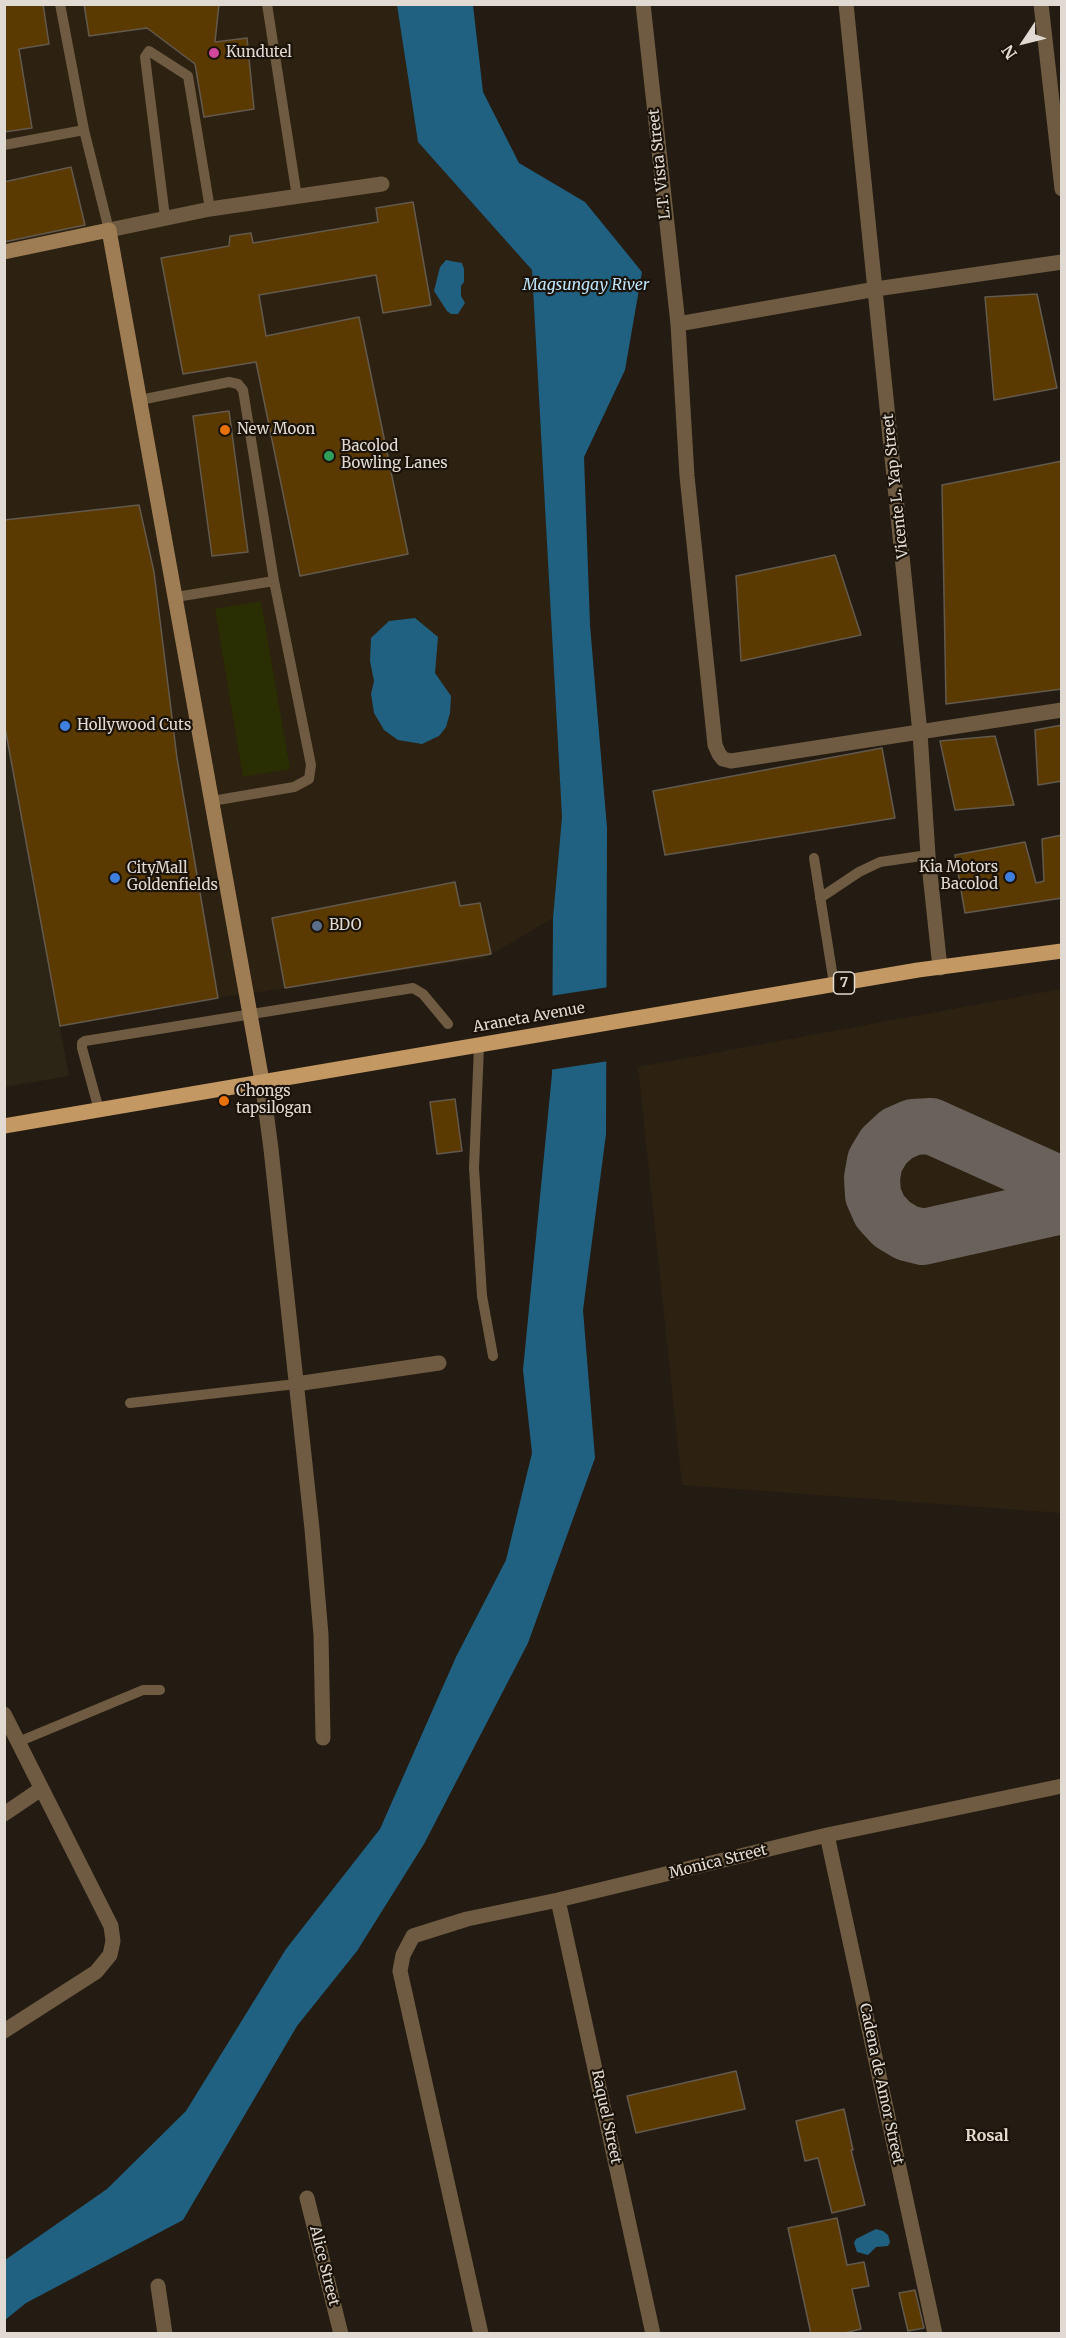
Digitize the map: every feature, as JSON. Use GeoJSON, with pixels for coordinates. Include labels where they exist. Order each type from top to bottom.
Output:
{"type":"FeatureCollection","features":[{"type":"Feature","properties":{"kind":"main road","name":"Araneta Avenue"},"geometry":{"type":"LineString","coordinates":[[4,1126],[834,984],[1062,951]]}},
{"type":"Feature","properties":{"kind":"street","name":"L.T. Vista Street"},"geometry":{"type":"LineString","coordinates":[[643,4],[678,324],[687,476],[715,745],[723,759],[731,761],[920,733]]}},
{"type":"Feature","properties":{"kind":"street","name":"Vicente L. Yap Street"},"geometry":{"type":"LineString","coordinates":[[846,4],[920,733],[928,855],[940,968]]}},
{"type":"Feature","properties":{"kind":"street"},"geometry":{"type":"LineString","coordinates":[[1041,4],[1062,189]]}},
{"type":"Feature","properties":{"kind":"street"},"geometry":{"type":"LineString","coordinates":[[4,252],[165,217],[382,184]]}},
{"type":"Feature","properties":{"kind":"street"},"geometry":{"type":"LineString","coordinates":[[109,230],[262,1081],[272,1149],[321,1635],[323,1738]]}},
{"type":"Feature","properties":{"kind":"street"},"geometry":{"type":"LineString","coordinates":[[678,324],[876,289],[1062,262]]}},
{"type":"Feature","properties":{"kind":"street"},"geometry":{"type":"LineString","coordinates":[[920,733],[1062,710]]}},
{"type":"Feature","properties":{"kind":"street"},"geometry":{"type":"LineString","coordinates":[[296,1384],[439,1363]]}},
{"type":"Feature","properties":{"kind":"street"},"geometry":{"type":"LineString","coordinates":[[4,1714],[77,1855],[111,1926],[113,1941],[110,1955],[96,1972],[4,2031]]}},
{"type":"Feature","properties":{"kind":"street","name":"Monica Street"},"geometry":{"type":"LineString","coordinates":[[481,2334],[400,1971],[403,1955],[413,1936],[467,1919],[558,1900],[826,1835],[1062,1786]]}},
{"type":"Feature","properties":{"kind":"street"},"geometry":{"type":"LineString","coordinates":[[4,1814],[41,1789]]}},
{"type":"Feature","properties":{"kind":"street","name":"Cadena de Amor Street"},"geometry":{"type":"LineString","coordinates":[[826,1835],[935,2334]]}},
{"type":"Feature","properties":{"kind":"street","name":"Raquel Street"},"geometry":{"type":"LineString","coordinates":[[558,1900],[653,2334]]}},
{"type":"Feature","properties":{"kind":"street","name":"Alice Street"},"geometry":{"type":"LineString","coordinates":[[307,2198],[340,2334]]}},
{"type":"Feature","properties":{"kind":"street"},"geometry":{"type":"LineString","coordinates":[[158,2286],[165,2334]]}},
{"type":"Feature","properties":{"kind":"lane"},"geometry":{"type":"LineString","coordinates":[[60,4],[84,130],[109,230]]}},
{"type":"Feature","properties":{"kind":"lane"},"geometry":{"type":"LineString","coordinates":[[267,4],[297,197]]}},
{"type":"Feature","properties":{"kind":"lane"},"geometry":{"type":"LineString","coordinates":[[165,217],[144,57],[149,51],[188,76],[210,209]]}},
{"type":"Feature","properties":{"kind":"lane"},"geometry":{"type":"LineString","coordinates":[[4,145],[84,130]]}},
{"type":"Feature","properties":{"kind":"lane"},"geometry":{"type":"LineString","coordinates":[[140,400],[229,382],[238,384],[243,390],[274,581],[311,765],[309,779],[294,787],[212,801]]}},
{"type":"Feature","properties":{"kind":"lane"},"geometry":{"type":"LineString","coordinates":[[176,597],[274,581]]}},
{"type":"Feature","properties":{"kind":"lane"},"geometry":{"type":"LineString","coordinates":[[820,898],[858,872],[880,862],[928,855]]}},
{"type":"Feature","properties":{"kind":"lane"},"geometry":{"type":"LineString","coordinates":[[814,858],[834,984]]}},
{"type":"Feature","properties":{"kind":"lane"},"geometry":{"type":"LineString","coordinates":[[99,1110],[82,1048],[85,1041],[413,988],[423,994],[448,1024]]}},
{"type":"Feature","properties":{"kind":"lane"},"geometry":{"type":"LineString","coordinates":[[479,1046],[474,1168],[482,1296],[493,1356]]}},
{"type":"Feature","properties":{"kind":"lane"},"geometry":{"type":"LineString","coordinates":[[129,1403],[296,1384]]}},
{"type":"Feature","properties":{"kind":"lane"},"geometry":{"type":"LineString","coordinates":[[18,1742],[143,1690],[160,1690]]}},
{"type":"Feature","properties":{"kind":"shaded area"},"geometry":{"type":"Polygon","coordinates":[[[4,5],[397,5],[418,142],[532,270],[562,817],[553,918],[485,958],[218,998],[60,1026],[5,722],[4,5]]]}},
{"type":"Feature","properties":{"kind":"shaded area"},"geometry":{"type":"Polygon","coordinates":[[[4,722],[69,1076],[5,1087],[4,1087],[4,722]]]}},
{"type":"Feature","properties":{"kind":"shaded area"},"geometry":{"type":"Polygon","coordinates":[[[1061,989],[1061,1513],[682,1485],[638,1067],[1061,989]]]}},
{"type":"Feature","properties":{"kind":"green space"},"geometry":{"type":"Polygon","coordinates":[[[261,601],[290,769],[243,777],[215,609],[261,601]]]}},
{"type":"Feature","properties":{"kind":"water","name":"Magsungay River"},"geometry":{"type":"Polygon","coordinates":[[[397,5],[473,5],[483,92],[519,163],[585,202],[642,272],[625,370],[584,457],[590,625],[607,828],[606,1134],[583,1310],[595,1458],[528,1643],[424,1844],[357,1951],[297,2026],[183,2220],[26,2303],[5,2320],[5,2260],[107,2189],[186,2111],[286,1949],[380,1829],[456,1657],[506,1560],[532,1453],[523,1370],[552,1074],[553,918],[562,817],[532,270],[418,142],[397,5]]]}},
{"type":"Feature","properties":{"kind":"water"},"geometry":{"type":"Polygon","coordinates":[[[446,260],[462,263],[464,269],[461,296],[465,303],[458,314],[451,314],[447,311],[434,291],[440,267],[446,260]]]}},
{"type":"Feature","properties":{"kind":"water"},"geometry":{"type":"Polygon","coordinates":[[[415,618],[438,637],[435,673],[451,696],[446,727],[439,736],[422,744],[398,740],[384,730],[374,713],[371,694],[374,681],[370,661],[371,638],[389,621],[415,618]]]}},
{"type":"Feature","properties":{"kind":"water"},"geometry":{"type":"Polygon","coordinates":[[[876,2229],[888,2235],[890,2242],[888,2246],[876,2247],[868,2255],[857,2252],[854,2243],[856,2239],[876,2229]]]}},
{"type":"Feature","properties":{"kind":"pier"},"geometry":{"type":"Polygon","coordinates":[[[609,987],[609,1061],[549,1070],[550,996],[609,987]]]}},
{"type":"Feature","properties":{"kind":"building"},"geometry":{"type":"Polygon","coordinates":[[[4,4],[43,4],[49,44],[19,49],[32,128],[4,132],[4,4]]]}},
{"type":"Feature","properties":{"kind":"building","name":"Kundutel"},"geometry":{"type":"Polygon","coordinates":[[[84,4],[219,4],[215,42],[247,38],[254,109],[204,117],[195,64],[147,28],[89,36],[84,4]]]}},
{"type":"Feature","properties":{"kind":"building"},"geometry":{"type":"Polygon","coordinates":[[[71,167],[85,225],[4,242],[4,182],[71,167]]]}},
{"type":"Feature","properties":{"kind":"building"},"geometry":{"type":"Polygon","coordinates":[[[413,202],[431,305],[383,313],[376,275],[259,295],[266,336],[359,317],[408,554],[300,576],[256,362],[183,374],[161,258],[229,246],[230,236],[251,233],[253,243],[378,222],[376,208],[413,202]]]}},
{"type":"Feature","properties":{"kind":"building"},"geometry":{"type":"Polygon","coordinates":[[[1037,294],[1057,388],[994,400],[985,297],[1037,294]]]}},
{"type":"Feature","properties":{"kind":"building"},"geometry":{"type":"Polygon","coordinates":[[[229,411],[248,552],[212,556],[193,416],[229,411]]]}},
{"type":"Feature","properties":{"kind":"building"},"geometry":{"type":"Polygon","coordinates":[[[1062,461],[1062,689],[946,704],[942,485],[1062,461]]]}},
{"type":"Feature","properties":{"kind":"building","name":"CityMall Goldenfields"},"geometry":{"type":"Polygon","coordinates":[[[139,505],[154,572],[177,758],[218,998],[60,1026],[4,722],[4,520],[139,505]]]}},
{"type":"Feature","properties":{"kind":"building"},"geometry":{"type":"Polygon","coordinates":[[[835,555],[861,635],[741,661],[736,576],[835,555]]]}},
{"type":"Feature","properties":{"kind":"building"},"geometry":{"type":"Polygon","coordinates":[[[1062,725],[1062,781],[1038,785],[1035,730],[1062,725]]]}},
{"type":"Feature","properties":{"kind":"building"},"geometry":{"type":"Polygon","coordinates":[[[995,736],[1014,805],[955,810],[940,741],[995,736]]]}},
{"type":"Feature","properties":{"kind":"building"},"geometry":{"type":"Polygon","coordinates":[[[882,748],[895,818],[665,855],[653,791],[882,748]]]}},
{"type":"Feature","properties":{"kind":"building","name":"Kia Motors Bacolod"},"geometry":{"type":"Polygon","coordinates":[[[1062,835],[1062,898],[965,913],[955,855],[1025,842],[1036,883],[1044,881],[1042,839],[1062,835]]]}},
{"type":"Feature","properties":{"kind":"building"},"geometry":{"type":"Polygon","coordinates":[[[455,882],[460,906],[480,903],[491,954],[285,988],[272,918],[455,882]]]}},
{"type":"Feature","properties":{"kind":"building"},"geometry":{"type":"Polygon","coordinates":[[[455,1099],[462,1151],[437,1154],[430,1102],[455,1099]]]}},
{"type":"Feature","properties":{"kind":"building"},"geometry":{"type":"Polygon","coordinates":[[[736,2071],[745,2109],[636,2133],[627,2096],[736,2071]]]}},
{"type":"Feature","properties":{"kind":"building"},"geometry":{"type":"Polygon","coordinates":[[[844,2109],[853,2150],[851,2150],[865,2205],[832,2213],[818,2158],[805,2161],[796,2121],[844,2109]]]}},
{"type":"Feature","properties":{"kind":"building"},"geometry":{"type":"Polygon","coordinates":[[[837,2218],[847,2265],[864,2262],[869,2286],[852,2289],[861,2329],[840,2334],[811,2334],[788,2228],[837,2218]]]}},
{"type":"Feature","properties":{"kind":"building"},"geometry":{"type":"Polygon","coordinates":[[[915,2290],[924,2328],[908,2331],[899,2293],[915,2290]]]}},
{"type":"Feature","properties":{"kind":"taxiway"},"geometry":{"type":"LineString","coordinates":[[1062,1185],[931,1126],[913,1127],[897,1134],[884,1146],[875,1161],[872,1178],[873,1195],[880,1211],[892,1224],[907,1233],[923,1237],[1062,1206]]}},
{"type":"Feature","properties":{"kind":"place","name":"Kundutel"},"geometry":{"type":"Point","coordinates":[214,53]}},
{"type":"Feature","properties":{"kind":"place","name":"New Moon"},"geometry":{"type":"Point","coordinates":[225,430]}},
{"type":"Feature","properties":{"kind":"place","name":"Bacolod Bowling Lanes"},"geometry":{"type":"Point","coordinates":[329,456]}},
{"type":"Feature","properties":{"kind":"place","name":"Hollywood Cuts"},"geometry":{"type":"Point","coordinates":[65,726]}},
{"type":"Feature","properties":{"kind":"place","name":"Kia Motors Bacolod"},"geometry":{"type":"Point","coordinates":[1010,877]}},
{"type":"Feature","properties":{"kind":"place","name":"CityMall Goldenfields"},"geometry":{"type":"Point","coordinates":[115,878]}},
{"type":"Feature","properties":{"kind":"place","name":"BDO"},"geometry":{"type":"Point","coordinates":[317,926]}},
{"type":"Feature","properties":{"kind":"place","name":"Chongs tapsilogan"},"geometry":{"type":"Point","coordinates":[224,1101]}},
{"type":"Feature","properties":{"kind":"district","name":"Rosal"},"geometry":{"type":"Point","coordinates":[987,2136]}}]}
